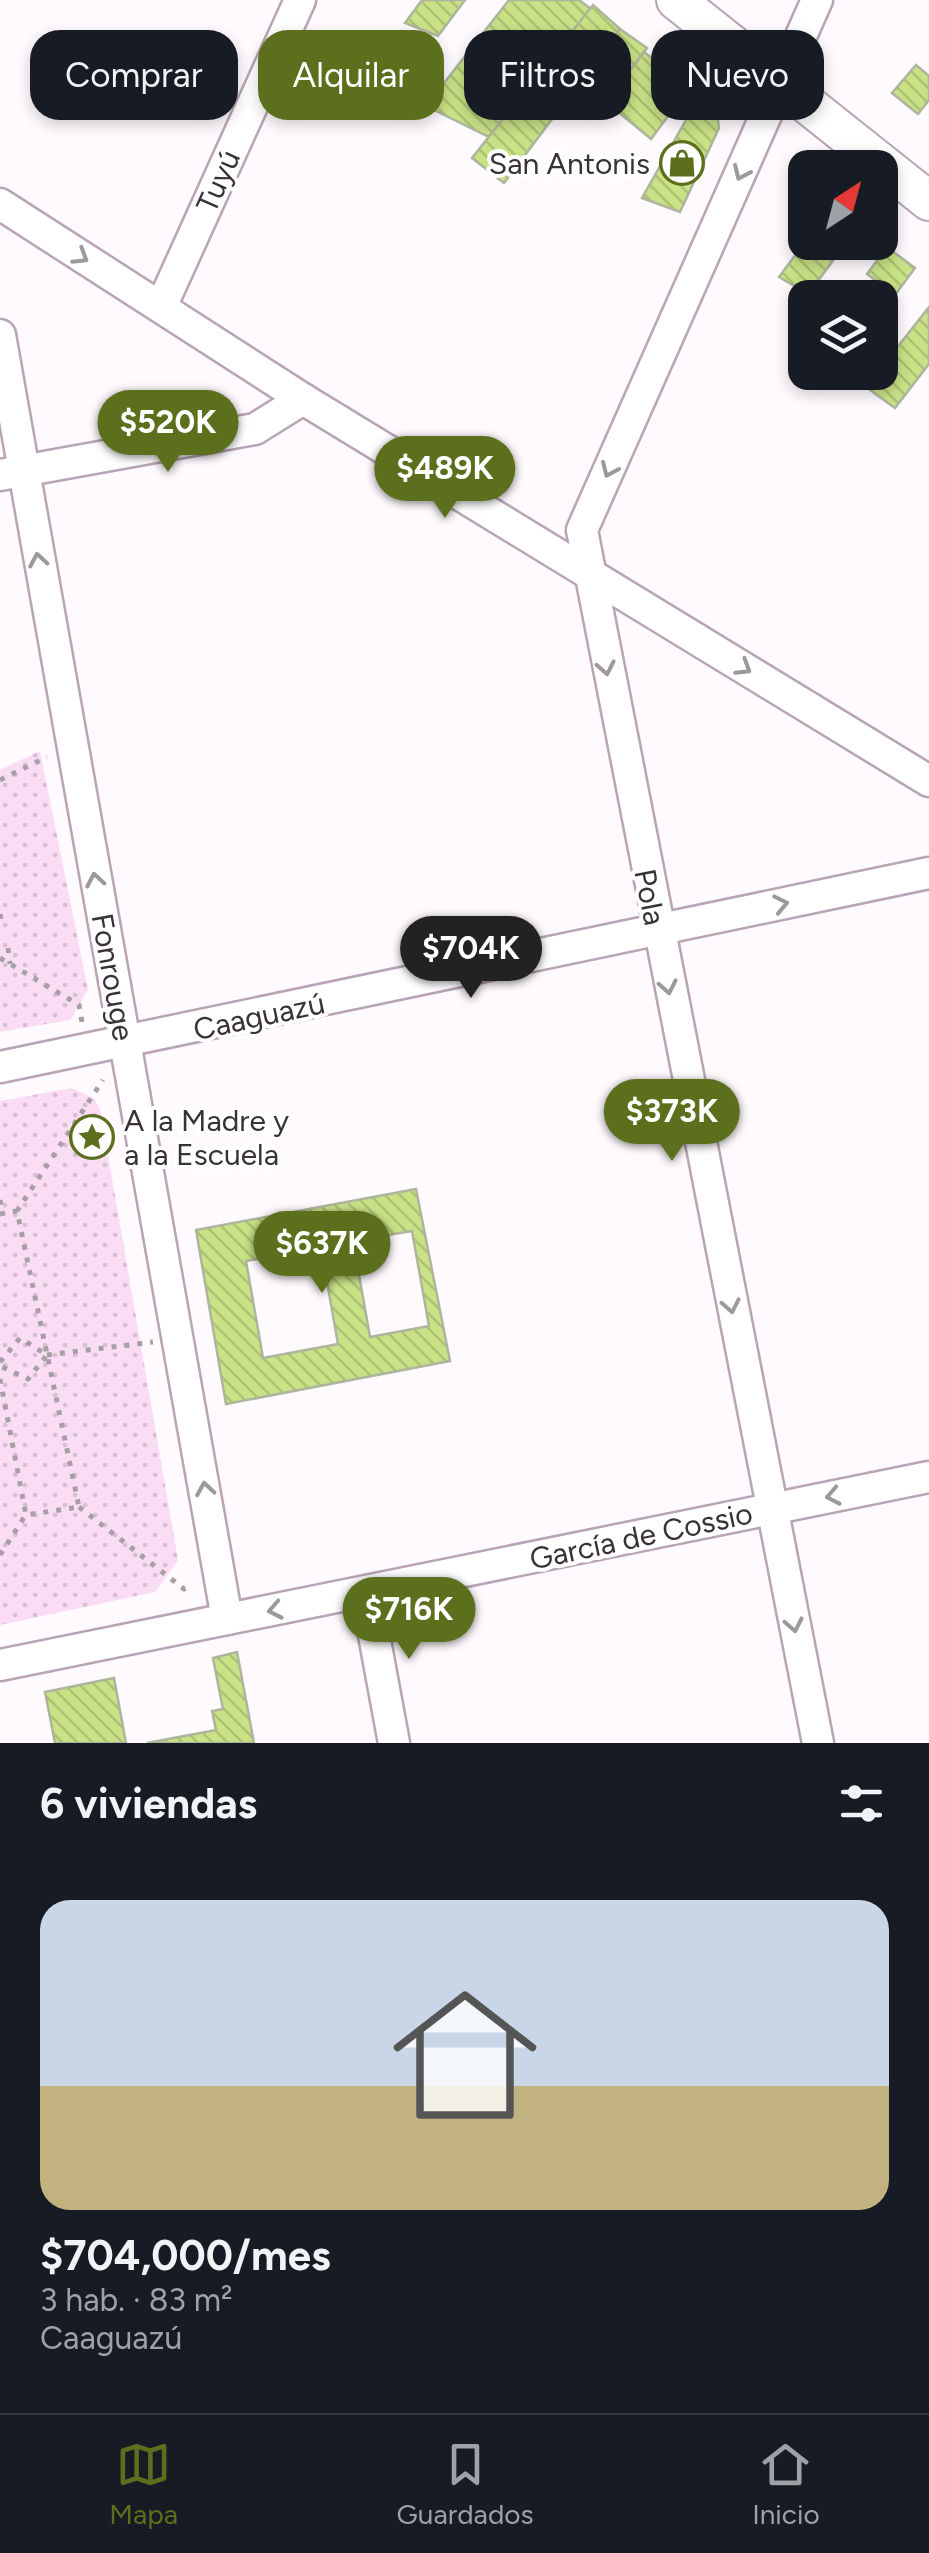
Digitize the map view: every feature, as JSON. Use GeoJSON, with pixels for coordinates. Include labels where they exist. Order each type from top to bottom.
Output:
{"type":"FeatureCollection","features":[{"type":"Feature","properties":{"kind":"main road"},"geometry":{"type":"LineString","coordinates":[[676,0],[713,30]]}},
{"type":"Feature","properties":{"kind":"main road"},"geometry":{"type":"LineString","coordinates":[[824,119],[929,202]]}},
{"type":"Feature","properties":{"kind":"street","name":"Tuyú"},"geometry":{"type":"LineString","coordinates":[[162,307],[300,0]]}},
{"type":"Feature","properties":{"kind":"street","name":"Pola"},"geometry":{"type":"LineString","coordinates":[[803,30],[816,0]]}},
{"type":"Feature","properties":{"kind":"street","name":"Pola"},"geometry":{"type":"LineString","coordinates":[[764,120],[582,530],[656,931],[818,1743]]}},
{"type":"Feature","properties":{"kind":"street"},"geometry":{"type":"LineString","coordinates":[[0,204],[303,399],[929,781]]}},
{"type":"Feature","properties":{"kind":"street","name":"Fonrouge"},"geometry":{"type":"LineString","coordinates":[[0,335],[11,473],[71,743],[227,1619]]}},
{"type":"Feature","properties":{"kind":"street"},"geometry":{"type":"LineString","coordinates":[[11,473],[255,430],[303,399]]}},
{"type":"Feature","properties":{"kind":"street","name":"Caaguazú"},"geometry":{"type":"LineString","coordinates":[[0,1068],[929,873]]}},
{"type":"Feature","properties":{"kind":"street","name":"García de Cossio"},"geometry":{"type":"LineString","coordinates":[[0,1666],[929,1477]]}},
{"type":"Feature","properties":{"kind":"street"},"geometry":{"type":"LineString","coordinates":[[366,1592],[394,1743]]}},
{"type":"Feature","properties":{"kind":"path"},"geometry":{"type":"LineString","coordinates":[[0,780],[71,743]]}},
{"type":"Feature","properties":{"kind":"path"},"geometry":{"type":"LineString","coordinates":[[8,948],[10,964]]}},
{"type":"Feature","properties":{"kind":"path"},"geometry":{"type":"LineString","coordinates":[[0,958],[79,1005],[90,1073],[99,1080],[131,1076]]}},
{"type":"Feature","properties":{"kind":"path"},"geometry":{"type":"LineString","coordinates":[[99,1080],[18,1211],[79,1508],[184,1588],[221,1584]]}},
{"type":"Feature","properties":{"kind":"path"},"geometry":{"type":"LineString","coordinates":[[0,1200],[1,1214],[18,1211]]}},
{"type":"Feature","properties":{"kind":"path"},"geometry":{"type":"LineString","coordinates":[[47,1355],[28,1379],[0,1364],[20,1338],[47,1355],[180,1341]]}},
{"type":"Feature","properties":{"kind":"path"},"geometry":{"type":"LineString","coordinates":[[0,1378],[26,1515],[0,1556]]}},
{"type":"Feature","properties":{"kind":"path"},"geometry":{"type":"LineString","coordinates":[[26,1515],[79,1508]]}},
{"type":"Feature","properties":{"kind":"shaded area"},"geometry":{"type":"Polygon","coordinates":[[[40,751],[88,990],[70,1020],[0,1032],[0,770],[40,751]]]}},
{"type":"Feature","properties":{"kind":"shaded area"},"geometry":{"type":"Polygon","coordinates":[[[71,1088],[94,1098],[100,1109],[178,1560],[155,1592],[0,1625],[0,1101],[71,1088]]]}},
{"type":"Feature","properties":{"kind":"building"},"geometry":{"type":"Polygon","coordinates":[[[422,0],[465,0],[442,30],[423,30],[405,23],[422,0]]]}},
{"type":"Feature","properties":{"kind":"building"},"geometry":{"type":"Polygon","coordinates":[[[509,0],[579,0],[591,9],[574,30],[486,30],[509,0]]]}},
{"type":"Feature","properties":{"kind":"building"},"geometry":{"type":"Polygon","coordinates":[[[593,5],[620,29],[619,30],[573,30],[593,5]]]}},
{"type":"Feature","properties":{"kind":"building"},"geometry":{"type":"Polygon","coordinates":[[[631,37],[647,48],[631,69],[631,37]]]}},
{"type":"Feature","properties":{"kind":"building"},"geometry":{"type":"Polygon","coordinates":[[[644,52],[651,57],[651,120],[665,120],[651,139],[628,120],[631,120],[631,69],[644,52]]]}},
{"type":"Feature","properties":{"kind":"building"},"geometry":{"type":"Polygon","coordinates":[[[464,57],[464,120],[503,120],[489,137],[444,115],[444,83],[464,57]]]}},
{"type":"Feature","properties":{"kind":"building"},"geometry":{"type":"Polygon","coordinates":[[[916,65],[929,76],[929,100],[918,114],[892,93],[916,65]]]}},
{"type":"Feature","properties":{"kind":"building"},"geometry":{"type":"Polygon","coordinates":[[[502,120],[551,120],[504,183],[472,158],[502,120]]]}},
{"type":"Feature","properties":{"kind":"building","name":"San Antonis"},"geometry":{"type":"Polygon","coordinates":[[[686,120],[718,120],[719,128],[680,212],[642,198],[686,120]]]}},
{"type":"Feature","properties":{"kind":"building"},"geometry":{"type":"Polygon","coordinates":[[[898,255],[915,268],[898,291],[898,280],[875,280],[867,274],[877,260],[898,260],[898,255]]]}},
{"type":"Feature","properties":{"kind":"building"},"geometry":{"type":"Polygon","coordinates":[[[792,260],[834,260],[818,280],[788,282],[779,277],[792,260]]]}},
{"type":"Feature","properties":{"kind":"building"},"geometry":{"type":"Polygon","coordinates":[[[929,307],[929,364],[895,408],[870,390],[898,390],[898,346],[929,307]]]}},
{"type":"Feature","properties":{"kind":"building"},"geometry":{"type":"Polygon","coordinates":[[[416,1189],[450,1361],[226,1404],[196,1230],[416,1189]],[[412,1231],[353,1241],[370,1337],[429,1326],[412,1231]],[[321,1248],[246,1261],[263,1358],[338,1344],[321,1248]]]}},
{"type":"Feature","properties":{"kind":"building"},"geometry":{"type":"Polygon","coordinates":[[[237,1652],[254,1743],[147,1743],[216,1730],[212,1711],[223,1709],[213,1658],[237,1652]]]}},
{"type":"Feature","properties":{"kind":"building"},"geometry":{"type":"Polygon","coordinates":[[[114,1678],[126,1743],[55,1743],[45,1692],[114,1678]]]}},
{"type":"Feature","properties":{"kind":"place","name":"San Antonis"},"geometry":{"type":"Point","coordinates":[682,163]}},
{"type":"Feature","properties":{"kind":"place","name":"A la Madre y a la Escuela"},"geometry":{"type":"Point","coordinates":[92,1137]}}]}
